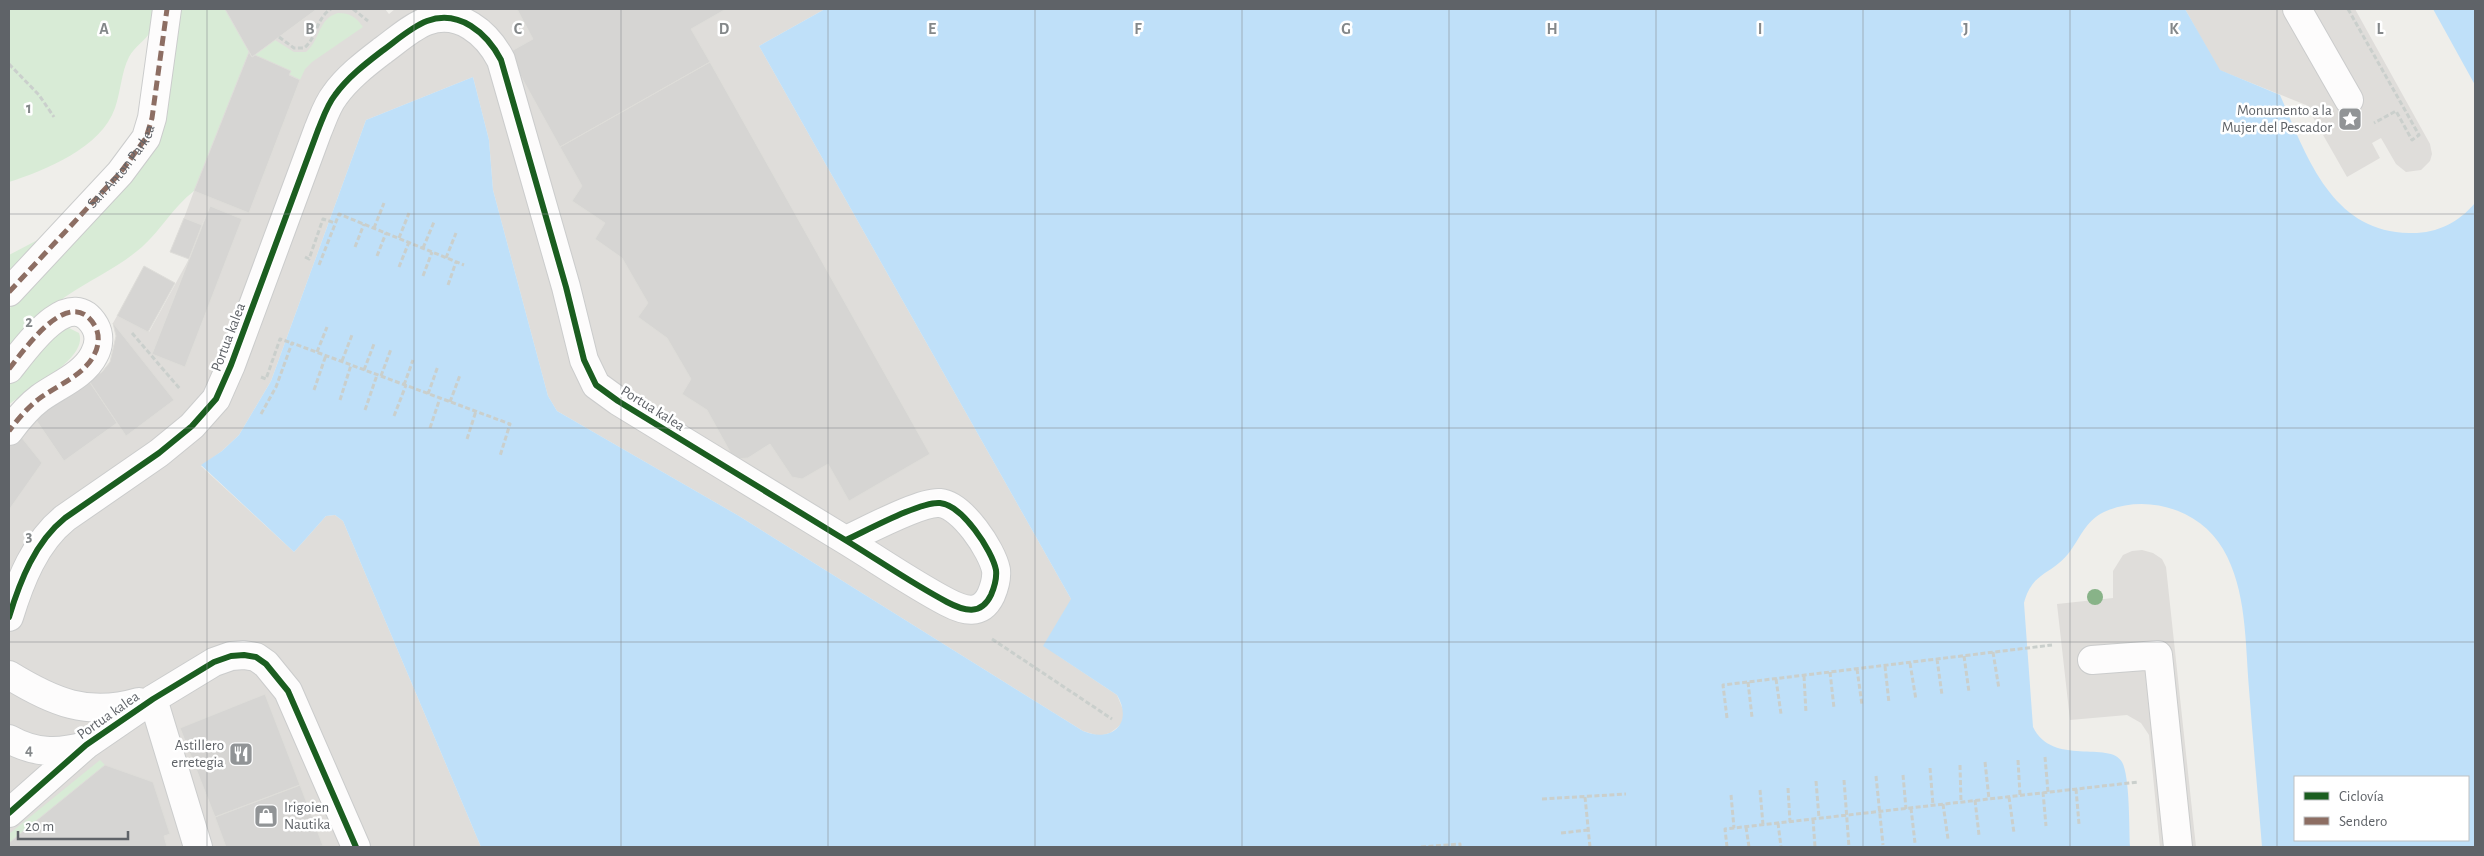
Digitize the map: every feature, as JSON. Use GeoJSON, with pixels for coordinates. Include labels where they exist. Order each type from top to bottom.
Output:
{"type":"FeatureCollection","features":[{"type":"Feature","properties":{"kind":"street","name":"San Anton Parkea"},"geometry":{"type":"LineString","coordinates":[[9,292],[120,173],[146,138],[152,118],[167,9]]}},
{"type":"Feature","properties":{"kind":"street"},"geometry":{"type":"LineString","coordinates":[[2296,9],[2349,100]]}},
{"type":"Feature","properties":{"kind":"street","name":"Portua kalea"},"geometry":{"type":"LineString","coordinates":[[9,617],[32,558],[50,532],[66,518],[188,430],[203,417],[216,399],[231,365],[302,170],[334,96],[354,74],[424,18],[426,21],[443,18],[461,21],[486,39],[501,60],[566,287],[584,360],[596,385],[626,406],[927,591],[958,608],[974,611]]}},
{"type":"Feature","properties":{"kind":"street"},"geometry":{"type":"LineString","coordinates":[[9,369],[47,324],[65,312],[78,312],[86,316],[96,329],[98,345],[89,363],[28,409],[9,431]]}},
{"type":"Feature","properties":{"kind":"street"},"geometry":{"type":"LineString","coordinates":[[846,540],[930,504],[948,504],[963,516],[979,537],[990,556],[996,572],[994,590],[987,603],[974,611]]}},
{"type":"Feature","properties":{"kind":"street","name":"Portua kalea"},"geometry":{"type":"LineString","coordinates":[[9,812],[86,745],[153,698],[224,658],[244,655],[262,660],[279,677],[292,698],[356,847]]}},
{"type":"Feature","properties":{"kind":"street"},"geometry":{"type":"LineString","coordinates":[[2092,660],[2158,655],[2178,847]]}},
{"type":"Feature","properties":{"kind":"street"},"geometry":{"type":"LineString","coordinates":[[9,675],[56,699],[82,708],[107,709],[153,698]]}},
{"type":"Feature","properties":{"kind":"street","name":"Portua kalea"},"geometry":{"type":"LineString","coordinates":[[153,698],[198,847]]}},
{"type":"Feature","properties":{"kind":"street"},"geometry":{"type":"LineString","coordinates":[[9,739],[26,747],[56,752],[86,745]]}},
{"type":"Feature","properties":{"kind":"path"},"geometry":{"type":"LineString","coordinates":[[279,37],[294,48],[304,48],[309,44],[322,17],[331,9]]}},
{"type":"Feature","properties":{"kind":"path"},"geometry":{"type":"LineString","coordinates":[[353,9],[368,21]]}},
{"type":"Feature","properties":{"kind":"path"},"geometry":{"type":"LineString","coordinates":[[2348,9],[2419,135],[2412,140],[2396,111]]}},
{"type":"Feature","properties":{"kind":"path"},"geometry":{"type":"LineString","coordinates":[[9,64],[36,91],[54,117]]}},
{"type":"Feature","properties":{"kind":"path"},"geometry":{"type":"LineString","coordinates":[[374,228],[384,203]]}},
{"type":"Feature","properties":{"kind":"path"},"geometry":{"type":"LineString","coordinates":[[398,238],[409,213]]}},
{"type":"Feature","properties":{"kind":"path"},"geometry":{"type":"LineString","coordinates":[[319,265],[339,214],[464,265]]}},
{"type":"Feature","properties":{"kind":"path"},"geometry":{"type":"LineString","coordinates":[[309,259],[323,219],[335,223]]}},
{"type":"Feature","properties":{"kind":"path"},"geometry":{"type":"LineString","coordinates":[[423,248],[434,222]]}},
{"type":"Feature","properties":{"kind":"path"},"geometry":{"type":"LineString","coordinates":[[354,247],[364,224]]}},
{"type":"Feature","properties":{"kind":"path"},"geometry":{"type":"LineString","coordinates":[[377,256],[386,233]]}},
{"type":"Feature","properties":{"kind":"path"},"geometry":{"type":"LineString","coordinates":[[446,258],[456,233]]}},
{"type":"Feature","properties":{"kind":"path"},"geometry":{"type":"LineString","coordinates":[[399,267],[409,242]]}},
{"type":"Feature","properties":{"kind":"path"},"geometry":{"type":"LineString","coordinates":[[422,276],[432,252]]}},
{"type":"Feature","properties":{"kind":"path"},"geometry":{"type":"LineString","coordinates":[[448,285],[456,262]]}},
{"type":"Feature","properties":{"kind":"path"},"geometry":{"type":"LineString","coordinates":[[317,352],[327,327]]}},
{"type":"Feature","properties":{"kind":"path"},"geometry":{"type":"LineString","coordinates":[[342,361],[352,335]]}},
{"type":"Feature","properties":{"kind":"path"},"geometry":{"type":"LineString","coordinates":[[266,379],[280,339],[510,424],[500,456]]}},
{"type":"Feature","properties":{"kind":"path"},"geometry":{"type":"LineString","coordinates":[[261,414],[276,387],[292,343]]}},
{"type":"Feature","properties":{"kind":"path"},"geometry":{"type":"LineString","coordinates":[[364,370],[374,344]]}},
{"type":"Feature","properties":{"kind":"path"},"geometry":{"type":"LineString","coordinates":[[364,410],[391,349]]}},
{"type":"Feature","properties":{"kind":"path"},"geometry":{"type":"LineString","coordinates":[[314,390],[326,356]]}},
{"type":"Feature","properties":{"kind":"path"},"geometry":{"type":"LineString","coordinates":[[394,416],[413,360]]}},
{"type":"Feature","properties":{"kind":"path"},"geometry":{"type":"LineString","coordinates":[[340,400],[351,365]]}},
{"type":"Feature","properties":{"kind":"path"},"geometry":{"type":"LineString","coordinates":[[428,394],[438,366]]}},
{"type":"Feature","properties":{"kind":"path"},"geometry":{"type":"LineString","coordinates":[[450,402],[460,376]]}},
{"type":"Feature","properties":{"kind":"path"},"geometry":{"type":"LineString","coordinates":[[430,428],[440,398]]}},
{"type":"Feature","properties":{"kind":"path"},"geometry":{"type":"LineString","coordinates":[[467,439],[476,411]]}},
{"type":"Feature","properties":{"kind":"path"},"geometry":{"type":"LineString","coordinates":[[974,611],[995,642],[1112,719]]}},
{"type":"Feature","properties":{"kind":"path"},"geometry":{"type":"LineString","coordinates":[[1727,718],[1722,686],[2052,645]]}},
{"type":"Feature","properties":{"kind":"path"},"geometry":{"type":"LineString","coordinates":[[1993,652],[1999,689]]}},
{"type":"Feature","properties":{"kind":"path"},"geometry":{"type":"LineString","coordinates":[[1964,656],[1969,692]]}},
{"type":"Feature","properties":{"kind":"path"},"geometry":{"type":"LineString","coordinates":[[1937,659],[1942,695]]}},
{"type":"Feature","properties":{"kind":"path"},"geometry":{"type":"LineString","coordinates":[[1910,662],[1916,700]]}},
{"type":"Feature","properties":{"kind":"path"},"geometry":{"type":"LineString","coordinates":[[1885,666],[1889,703]]}},
{"type":"Feature","properties":{"kind":"path"},"geometry":{"type":"LineString","coordinates":[[1857,669],[1862,705]]}},
{"type":"Feature","properties":{"kind":"path"},"geometry":{"type":"LineString","coordinates":[[1830,672],[1834,708]]}},
{"type":"Feature","properties":{"kind":"path"},"geometry":{"type":"LineString","coordinates":[[1804,676],[1806,713]]}},
{"type":"Feature","properties":{"kind":"path"},"geometry":{"type":"LineString","coordinates":[[1776,679],[1781,714]]}},
{"type":"Feature","properties":{"kind":"path"},"geometry":{"type":"LineString","coordinates":[[1748,682],[1752,717]]}},
{"type":"Feature","properties":{"kind":"path"},"geometry":{"type":"LineString","coordinates":[[2045,757],[2046,826]]}},
{"type":"Feature","properties":{"kind":"path"},"geometry":{"type":"LineString","coordinates":[[2018,760],[2020,795]]}},
{"type":"Feature","properties":{"kind":"path"},"geometry":{"type":"LineString","coordinates":[[1986,762],[1989,799]]}},
{"type":"Feature","properties":{"kind":"path"},"geometry":{"type":"LineString","coordinates":[[1960,765],[1962,802]]}},
{"type":"Feature","properties":{"kind":"path"},"geometry":{"type":"LineString","coordinates":[[1930,768],[1933,805]]}},
{"type":"Feature","properties":{"kind":"path"},"geometry":{"type":"LineString","coordinates":[[1902,775],[1906,808]]}},
{"type":"Feature","properties":{"kind":"path"},"geometry":{"type":"LineString","coordinates":[[1876,776],[1883,845]]}},
{"type":"Feature","properties":{"kind":"path"},"geometry":{"type":"LineString","coordinates":[[1844,780],[1849,847]]}},
{"type":"Feature","properties":{"kind":"path"},"geometry":{"type":"LineString","coordinates":[[1816,781],[1819,818]]}},
{"type":"Feature","properties":{"kind":"path"},"geometry":{"type":"LineString","coordinates":[[1727,847],[1725,829],[2144,781]]}},
{"type":"Feature","properties":{"kind":"path"},"geometry":{"type":"LineString","coordinates":[[1788,788],[1790,822]]}},
{"type":"Feature","properties":{"kind":"path"},"geometry":{"type":"LineString","coordinates":[[2076,789],[2079,824]]}},
{"type":"Feature","properties":{"kind":"path"},"geometry":{"type":"LineString","coordinates":[[1760,790],[1763,825]]}},
{"type":"Feature","properties":{"kind":"path"},"geometry":{"type":"LineString","coordinates":[[1542,799],[1626,794]]}},
{"type":"Feature","properties":{"kind":"path"},"geometry":{"type":"LineString","coordinates":[[1731,795],[1734,828]]}},
{"type":"Feature","properties":{"kind":"path"},"geometry":{"type":"LineString","coordinates":[[1585,797],[1590,847]]}},
{"type":"Feature","properties":{"kind":"path"},"geometry":{"type":"LineString","coordinates":[[2009,797],[2014,833]]}},
{"type":"Feature","properties":{"kind":"path"},"geometry":{"type":"LineString","coordinates":[[1975,800],[1979,835]]}},
{"type":"Feature","properties":{"kind":"path"},"geometry":{"type":"LineString","coordinates":[[1944,804],[1948,839]]}},
{"type":"Feature","properties":{"kind":"path"},"geometry":{"type":"LineString","coordinates":[[1911,808],[1915,843]]}},
{"type":"Feature","properties":{"kind":"path"},"geometry":{"type":"LineString","coordinates":[[1813,819],[1815,847]]}},
{"type":"Feature","properties":{"kind":"path"},"geometry":{"type":"LineString","coordinates":[[1778,824],[1781,847]]}},
{"type":"Feature","properties":{"kind":"path"},"geometry":{"type":"LineString","coordinates":[[1746,827],[1749,847]]}},
{"type":"Feature","properties":{"kind":"path"},"geometry":{"type":"LineString","coordinates":[[1561,833],[1588,830]]}},
{"type":"Feature","properties":{"kind":"path"},"geometry":{"type":"LineString","coordinates":[[1421,847],[1460,844],[1460,847]]}},
{"type":"Feature","properties":{"kind":"shaded area"},"geometry":{"type":"Polygon","coordinates":[[[317,9],[385,9],[389,14],[395,9],[825,9],[759,46],[1071,599],[1057,655],[1117,695],[1124,712],[1122,723],[1110,733],[1099,736],[1083,731],[739,516],[557,411],[548,396],[493,190],[489,140],[473,77],[366,120],[271,381],[239,435],[222,451],[201,466],[294,552],[326,516],[335,515],[343,521],[481,847],[9,847],[9,446],[34,417],[64,461],[117,423],[126,435],[173,400],[113,323],[117,316],[149,332],[189,259],[152,354],[241,219],[210,206],[202,225],[184,218],[194,191],[249,212],[300,80],[289,75],[275,40],[317,9]]]}},
{"type":"Feature","properties":{"kind":"shaded area"},"geometry":{"type":"Polygon","coordinates":[[[2185,9],[2355,9],[2430,144],[2432,154],[2430,161],[2421,170],[2406,172],[2396,164],[2381,138],[2372,143],[2380,158],[2347,177],[2306,105],[2219,70],[2185,9]]]}},
{"type":"Feature","properties":{"kind":"shaded area"},"geometry":{"type":"Polygon","coordinates":[[[2142,550],[2153,553],[2162,559],[2166,567],[2196,847],[2160,847],[2149,735],[2141,723],[2127,715],[2070,720],[2057,604],[2113,598],[2113,571],[2123,555],[2132,551],[2142,550]]]}},
{"type":"Feature","properties":{"kind":"green space"},"geometry":{"type":"Polygon","coordinates":[[[9,9],[157,9],[151,31],[129,57],[124,69],[115,108],[108,122],[98,135],[71,156],[9,182],[9,9]]]}},
{"type":"Feature","properties":{"kind":"green space"},"geometry":{"type":"Polygon","coordinates":[[[176,9],[225,9],[249,52],[194,191],[142,247],[124,261],[57,303],[9,355],[9,309],[125,182],[176,9]]]}},
{"type":"Feature","properties":{"kind":"green space"},"geometry":{"type":"Polygon","coordinates":[[[338,13],[352,16],[363,27],[312,62],[305,69],[300,80],[255,55],[275,40],[294,52],[306,52],[327,20],[338,13]]]}},
{"type":"Feature","properties":{"kind":"green space"},"geometry":{"type":"Polygon","coordinates":[[[49,234],[9,278],[9,255],[49,234]]]}},
{"type":"Feature","properties":{"kind":"green space"},"geometry":{"type":"Polygon","coordinates":[[[67,327],[79,333],[80,343],[75,353],[54,373],[9,405],[9,385],[44,341],[67,327]]]}},
{"type":"Feature","properties":{"kind":"green space"},"geometry":{"type":"Polygon","coordinates":[[[100,760],[105,765],[9,843],[9,834],[100,760]]]}},
{"type":"Feature","properties":{"kind":"water"},"geometry":{"type":"Polygon","coordinates":[[[825,9],[2185,9],[2220,70],[2280,95],[2300,142],[2325,186],[2341,205],[2360,219],[2382,229],[2409,233],[2428,232],[2454,222],[2475,203],[2475,847],[2262,847],[2244,617],[2237,582],[2231,565],[2213,535],[2201,524],[2171,508],[2137,504],[2120,506],[2104,512],[2092,520],[2062,561],[2037,579],[2032,585],[2024,603],[2033,727],[2042,739],[2053,746],[2066,750],[2106,753],[2116,756],[2122,762],[2128,790],[2130,847],[481,847],[343,521],[335,515],[326,516],[294,552],[201,465],[222,451],[239,435],[271,381],[366,120],[473,77],[489,140],[493,190],[548,396],[557,411],[739,516],[1083,731],[1103,735],[1111,733],[1121,722],[1123,715],[1122,705],[1117,695],[1043,646],[1071,599],[759,46],[825,9]]]}},
{"type":"Feature","properties":{"kind":"water"},"geometry":{"type":"Polygon","coordinates":[[[2433,9],[2475,9],[2475,85],[2433,9]]]}},
{"type":"Feature","properties":{"kind":"building"},"geometry":{"type":"Polygon","coordinates":[[[225,9],[317,9],[252,57],[225,9]]]}},
{"type":"Feature","properties":{"kind":"building"},"geometry":{"type":"Polygon","coordinates":[[[517,9],[726,9],[691,29],[710,62],[560,147],[508,53],[533,39],[517,9]]]}},
{"type":"Feature","properties":{"kind":"building"},"geometry":{"type":"Polygon","coordinates":[[[249,52],[252,57],[255,55],[291,71],[289,75],[300,80],[249,213],[194,191],[249,52]]]}},
{"type":"Feature","properties":{"kind":"building"},"geometry":{"type":"Polygon","coordinates":[[[710,62],[930,454],[849,501],[828,464],[802,479],[792,477],[770,444],[748,458],[734,459],[707,410],[682,394],[691,379],[667,338],[638,317],[648,303],[622,258],[595,239],[605,223],[572,201],[582,186],[560,147],[710,62]]]}},
{"type":"Feature","properties":{"kind":"building"},"geometry":{"type":"Polygon","coordinates":[[[210,206],[242,219],[185,367],[152,354],[210,206]]]}},
{"type":"Feature","properties":{"kind":"building"},"geometry":{"type":"Polygon","coordinates":[[[184,218],[202,225],[189,259],[170,252],[184,218]]]}},
{"type":"Feature","properties":{"kind":"building"},"geometry":{"type":"Polygon","coordinates":[[[144,266],[175,283],[148,332],[117,316],[144,266]]]}},
{"type":"Feature","properties":{"kind":"building"},"geometry":{"type":"Polygon","coordinates":[[[113,323],[174,400],[126,436],[89,381],[102,372],[110,362],[116,336],[113,323]]]}},
{"type":"Feature","properties":{"kind":"building"},"geometry":{"type":"Polygon","coordinates":[[[89,381],[117,423],[64,461],[34,417],[89,381]]]}},
{"type":"Feature","properties":{"kind":"building"},"geometry":{"type":"Polygon","coordinates":[[[18,433],[42,463],[9,510],[9,446],[18,433]]]}},
{"type":"Feature","properties":{"kind":"building"},"geometry":{"type":"Polygon","coordinates":[[[265,694],[300,785],[215,817],[180,728],[265,694]]]}},
{"type":"Feature","properties":{"kind":"building"},"geometry":{"type":"Polygon","coordinates":[[[105,765],[153,782],[170,834],[164,836],[167,847],[9,847],[9,843],[105,765]]]}},
{"type":"Feature","properties":{"kind":"building","name":"Irigoien Nautika"},"geometry":{"type":"Polygon","coordinates":[[[300,785],[323,846],[226,847],[215,817],[300,785]]]}},
{"type":"Feature","properties":{"kind":"marked path"},"geometry":{"type":"LineString","coordinates":[[9,292],[120,173],[146,138],[152,118],[167,9]]}},
{"type":"Feature","properties":{"kind":"marked path"},"geometry":{"type":"LineString","coordinates":[[9,369],[37,335],[61,315],[73,312],[85,315],[95,326],[98,333],[98,344],[90,362],[77,374],[47,393],[23,413],[9,431]]}},
{"type":"Feature","properties":{"kind":"cycle path"},"geometry":{"type":"LineString","coordinates":[[9,617],[30,563],[37,550],[54,528],[65,518],[159,453],[192,426],[216,399],[231,365],[318,130],[330,103],[345,83],[404,34],[427,21],[439,18],[450,18],[471,26],[488,41],[501,60],[566,287],[584,360],[596,385],[618,401],[947,602],[960,608],[977,609],[987,602],[996,580],[996,570],[989,551],[975,530],[957,512],[949,506],[940,503],[920,507],[893,517],[846,540]]}},
{"type":"Feature","properties":{"kind":"cycle path"},"geometry":{"type":"LineString","coordinates":[[9,813],[86,745],[153,699],[214,662],[231,656],[244,655],[256,657],[266,664],[288,691],[356,847]]}},
{"type":"Feature","properties":{"kind":"place","name":"Monumento a la Mujer del Pescador"},"geometry":{"type":"Point","coordinates":[2350,119]}},
{"type":"Feature","properties":{"kind":"place","name":"Astillero erretegia"},"geometry":{"type":"Point","coordinates":[241,754]}},
{"type":"Feature","properties":{"kind":"place","name":"Irigoien Nautika"},"geometry":{"type":"Point","coordinates":[266,816]}}]}
